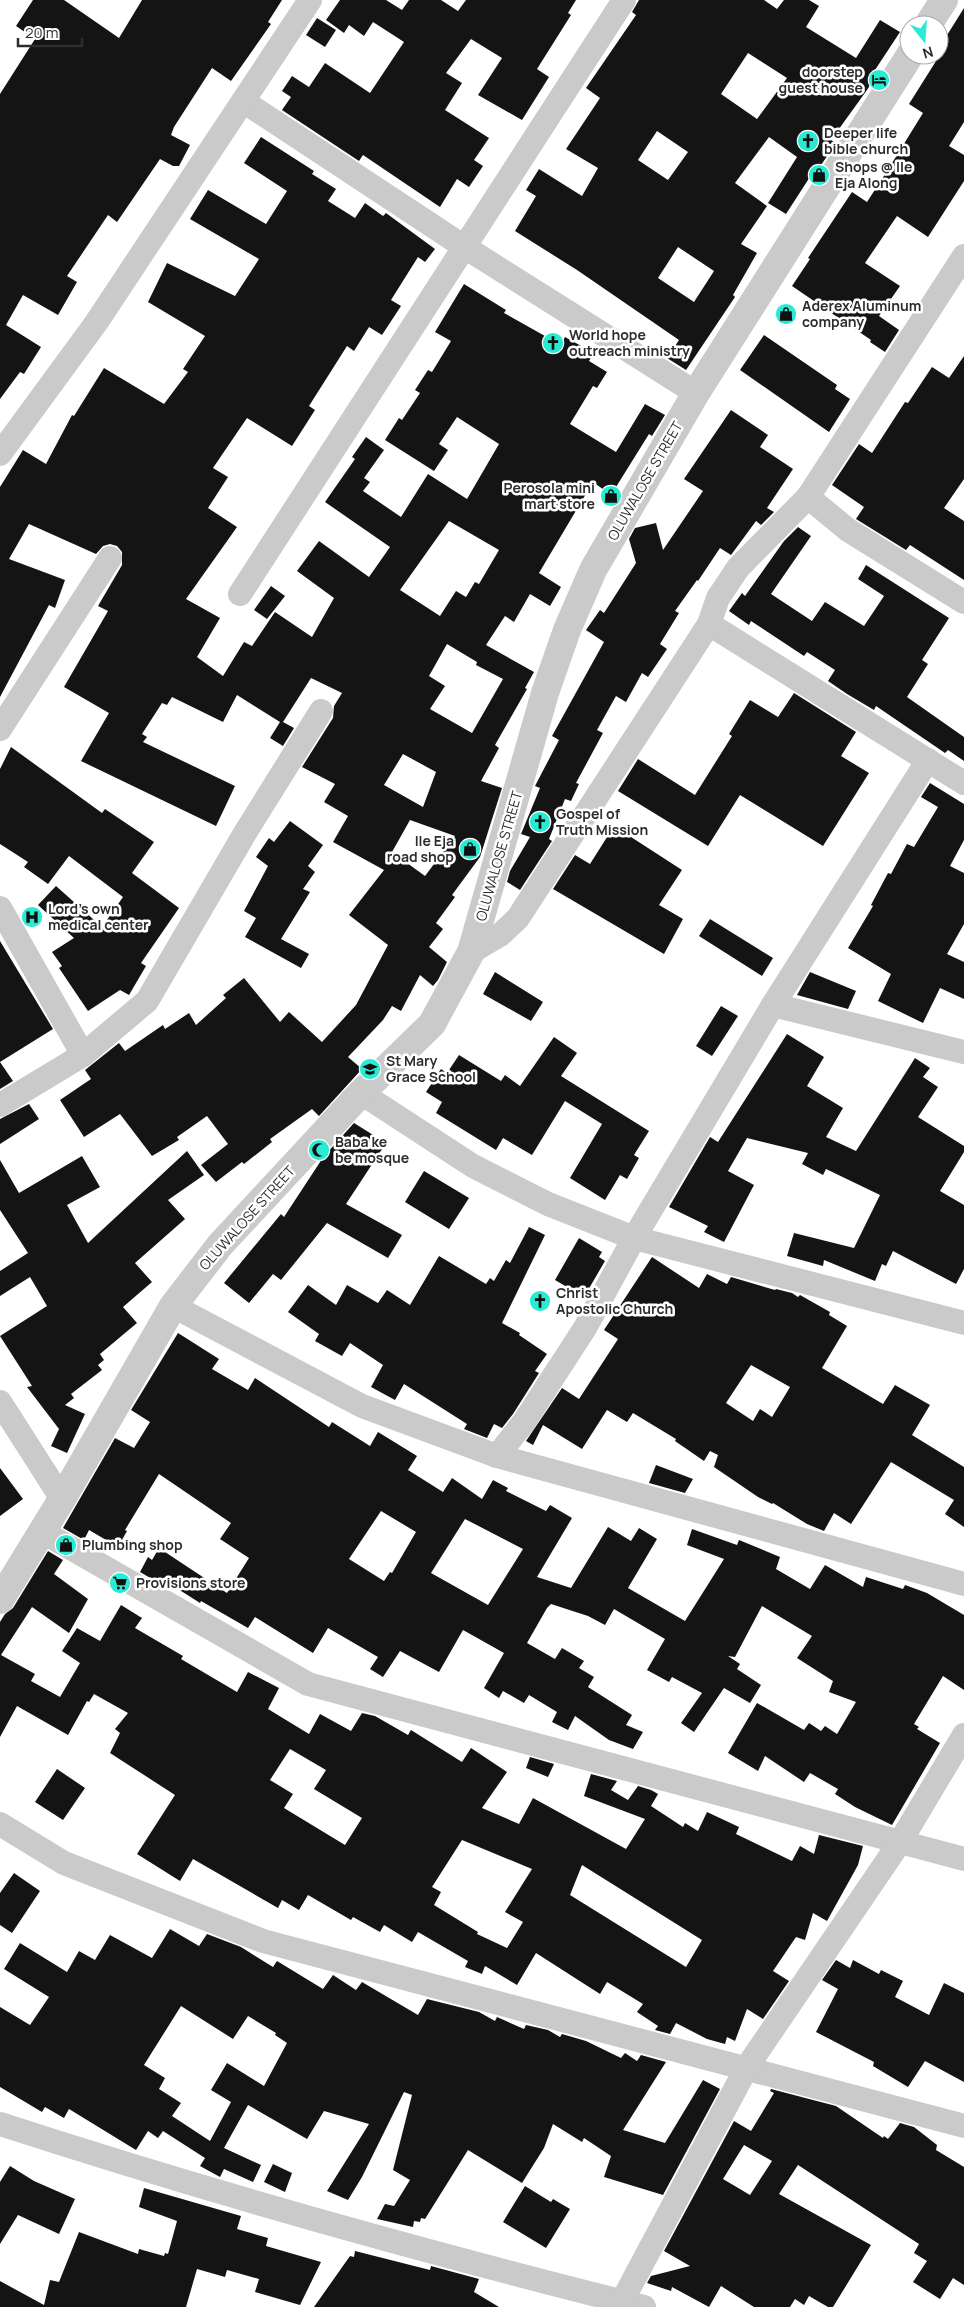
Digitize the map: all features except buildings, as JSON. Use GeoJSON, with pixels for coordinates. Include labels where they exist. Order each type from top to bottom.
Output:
{"type":"FeatureCollection","features":[{"type":"Feature","properties":{"kind":"street"},"geometry":{"type":"LineString","coordinates":[[0,454],[96,323],[310,0]]}},
{"type":"Feature","properties":{"kind":"street"},"geometry":{"type":"LineString","coordinates":[[240,594],[463,246],[624,0]]}},
{"type":"Feature","properties":{"kind":"street"},"geometry":{"type":"LineString","coordinates":[[934,15],[944,0]]}},
{"type":"Feature","properties":{"kind":"street","name":"OLUWALOSE STREET"},"geometry":{"type":"LineString","coordinates":[[0,1600],[62,1499],[173,1306],[220,1246],[362,1093],[432,1024],[471,952],[544,693],[567,630],[593,570],[696,394],[904,65]]}},
{"type":"Feature","properties":{"kind":"street"},"geometry":{"type":"LineString","coordinates":[[243,101],[463,246],[696,394]]}},
{"type":"Feature","properties":{"kind":"street"},"geometry":{"type":"LineString","coordinates":[[471,952],[500,935],[518,918],[708,624],[718,598],[738,568],[808,497],[964,256]]}},
{"type":"Feature","properties":{"kind":"street"},"geometry":{"type":"LineString","coordinates":[[808,497],[848,530],[964,602]]}},
{"type":"Feature","properties":{"kind":"street"},"geometry":{"type":"LineString","coordinates":[[0,729],[110,558]]}},
{"type":"Feature","properties":{"kind":"street"},"geometry":{"type":"LineString","coordinates":[[708,624],[964,783]]}},
{"type":"Feature","properties":{"kind":"street"},"geometry":{"type":"LineString","coordinates":[[0,1105],[83,1055],[147,1001],[245,833],[321,711]]}},
{"type":"Feature","properties":{"kind":"street"},"geometry":{"type":"LineString","coordinates":[[497,1456],[524,1422],[585,1328],[634,1238],[773,1005],[928,760]]}},
{"type":"Feature","properties":{"kind":"street"},"geometry":{"type":"LineString","coordinates":[[0,908],[83,1055]]}},
{"type":"Feature","properties":{"kind":"street"},"geometry":{"type":"LineString","coordinates":[[773,1005],[964,1052]]}},
{"type":"Feature","properties":{"kind":"street"},"geometry":{"type":"LineString","coordinates":[[362,1093],[473,1166],[548,1204],[634,1238],[964,1323]]}},
{"type":"Feature","properties":{"kind":"street"},"geometry":{"type":"LineString","coordinates":[[173,1306],[362,1406],[497,1456],[964,1584]]}},
{"type":"Feature","properties":{"kind":"street"},"geometry":{"type":"LineString","coordinates":[[0,1402],[62,1499]]}},
{"type":"Feature","properties":{"kind":"street"},"geometry":{"type":"LineString","coordinates":[[41,1531],[308,1684],[964,1859]]}},
{"type":"Feature","properties":{"kind":"street"},"geometry":{"type":"LineString","coordinates":[[620,2304],[747,2067],[900,1842],[964,1735]]}},
{"type":"Feature","properties":{"kind":"street"},"geometry":{"type":"LineString","coordinates":[[0,1824],[64,1863],[263,1941],[747,2067],[964,2126]]}},
{"type":"Feature","properties":{"kind":"street"},"geometry":{"type":"LineString","coordinates":[[0,2124],[120,2163],[397,2243],[620,2304],[644,2307]]}},
{"type":"Feature","properties":{"kind":"place","name":"doorstep guest house"},"geometry":{"type":"Point","coordinates":[879,80]}},
{"type":"Feature","properties":{"kind":"place","name":"Deeper life bible church"},"geometry":{"type":"Point","coordinates":[808,141]}},
{"type":"Feature","properties":{"kind":"place","name":"Shops @ Ile Eja Along"},"geometry":{"type":"Point","coordinates":[819,175]}},
{"type":"Feature","properties":{"kind":"place","name":"Aderex Aluminum company"},"geometry":{"type":"Point","coordinates":[786,314]}},
{"type":"Feature","properties":{"kind":"place","name":"World hope outreach ministry"},"geometry":{"type":"Point","coordinates":[553,343]}},
{"type":"Feature","properties":{"kind":"place","name":"Perosola mini mart store"},"geometry":{"type":"Point","coordinates":[611,496]}},
{"type":"Feature","properties":{"kind":"place","name":"Gospel of Truth Mission"},"geometry":{"type":"Point","coordinates":[540,822]}},
{"type":"Feature","properties":{"kind":"place","name":"Ile Eja road shop"},"geometry":{"type":"Point","coordinates":[470,849]}},
{"type":"Feature","properties":{"kind":"place","name":"Lord's own medical center"},"geometry":{"type":"Point","coordinates":[32,917]}},
{"type":"Feature","properties":{"kind":"place","name":"St Mary Grace School"},"geometry":{"type":"Point","coordinates":[370,1069]}},
{"type":"Feature","properties":{"kind":"place","name":"Baba ke be mosque"},"geometry":{"type":"Point","coordinates":[319,1150]}},
{"type":"Feature","properties":{"kind":"place","name":"Christ Apostolic Church"},"geometry":{"type":"Point","coordinates":[540,1301]}},
{"type":"Feature","properties":{"kind":"place","name":"Plumbing shop"},"geometry":{"type":"Point","coordinates":[66,1545]}},
{"type":"Feature","properties":{"kind":"place","name":"Provisions store"},"geometry":{"type":"Point","coordinates":[120,1583]}}]}
